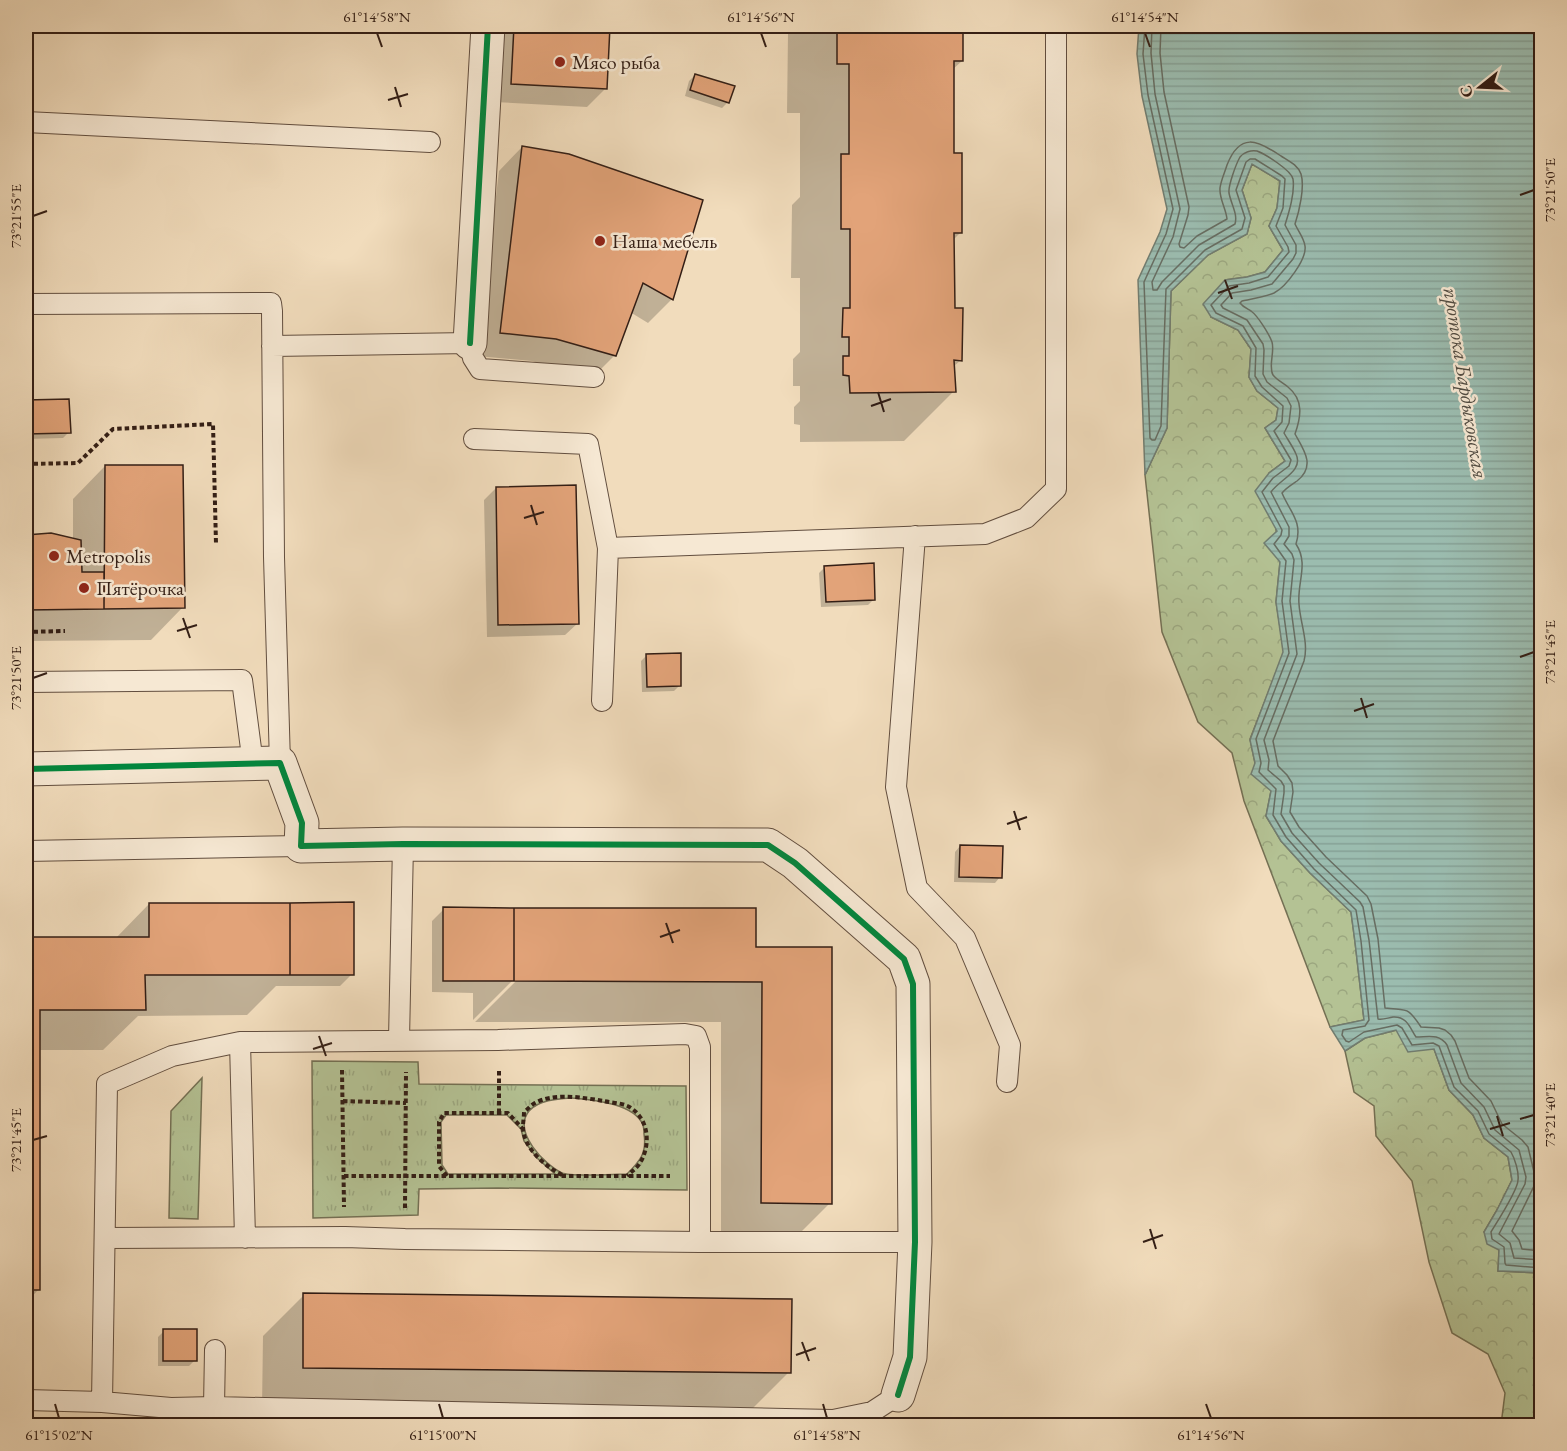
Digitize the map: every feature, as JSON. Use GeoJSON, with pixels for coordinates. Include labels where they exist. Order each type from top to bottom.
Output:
{"type":"FeatureCollection","features":[{"type":"Feature","properties":{"kind":"street"},"geometry":{"type":"LineString","coordinates":[[471,343],[488,26]]}},
{"type":"Feature","properties":{"kind":"street"},"geometry":{"type":"LineString","coordinates":[[26,769],[266,764],[302,823],[301,846],[768,845],[795,863],[904,959],[913,984],[915,1242],[910,1357],[882,1411]]}},
{"type":"Feature","properties":{"kind":"lane"},"geometry":{"type":"LineString","coordinates":[[608,548],[985,534],[1026,518],[1056,489],[1056,26]]}},
{"type":"Feature","properties":{"kind":"lane"},"geometry":{"type":"LineString","coordinates":[[26,122],[430,142]]}},
{"type":"Feature","properties":{"kind":"lane"},"geometry":{"type":"LineString","coordinates":[[26,304],[271,303],[274,557],[266,764]]}},
{"type":"Feature","properties":{"kind":"lane"},"geometry":{"type":"LineString","coordinates":[[272,346],[471,343],[473,358],[480,369],[594,377]]}},
{"type":"Feature","properties":{"kind":"lane"},"geometry":{"type":"LineString","coordinates":[[474,440],[588,444],[608,548],[602,701]]}},
{"type":"Feature","properties":{"kind":"lane"},"geometry":{"type":"LineString","coordinates":[[915,536],[896,787],[917,888],[964,938],[1010,1045],[1006,1082]]}},
{"type":"Feature","properties":{"kind":"lane"},"geometry":{"type":"LineString","coordinates":[[26,682],[242,680],[266,764]]}},
{"type":"Feature","properties":{"kind":"lane"},"geometry":{"type":"LineString","coordinates":[[402,1041],[403,844]]}},
{"type":"Feature","properties":{"kind":"lane"},"geometry":{"type":"LineString","coordinates":[[26,851],[301,846]]}},
{"type":"Feature","properties":{"kind":"lane"},"geometry":{"type":"LineString","coordinates":[[102,1402],[107,1084],[172,1056],[240,1042],[498,1040],[686,1034],[696,1036],[700,1047],[700,1242]]}},
{"type":"Feature","properties":{"kind":"lane"},"geometry":{"type":"LineString","coordinates":[[240,1042],[245,1238]]}},
{"type":"Feature","properties":{"kind":"lane"},"geometry":{"type":"LineString","coordinates":[[106,1238],[345,1237],[700,1242],[915,1242]]}},
{"type":"Feature","properties":{"kind":"lane"},"geometry":{"type":"LineString","coordinates":[[214,1407],[215,1350]]}},
{"type":"Feature","properties":{"kind":"lane"},"geometry":{"type":"LineString","coordinates":[[26,1400],[102,1402],[170,1417],[214,1407],[833,1420],[882,1411]]}},
{"type":"Feature","properties":{"kind":"path"},"geometry":{"type":"LineString","coordinates":[[26,464],[78,463],[113,429],[213,424],[216,544]]}},
{"type":"Feature","properties":{"kind":"path"},"geometry":{"type":"LineString","coordinates":[[26,632],[65,631]]}},
{"type":"Feature","properties":{"kind":"path"},"geometry":{"type":"LineString","coordinates":[[498,1040],[499,1113]]}},
{"type":"Feature","properties":{"kind":"path"},"geometry":{"type":"LineString","coordinates":[[402,1041],[406,1103],[405,1239]]}},
{"type":"Feature","properties":{"kind":"path"},"geometry":{"type":"LineString","coordinates":[[342,1042],[345,1237]]}},
{"type":"Feature","properties":{"kind":"path"},"geometry":{"type":"LineString","coordinates":[[564,1176],[554,1171],[538,1157],[526,1140],[523,1128],[524,1112],[536,1103],[573,1097],[592,1098],[632,1108],[645,1124],[648,1145],[646,1152],[639,1164],[627,1176]]}},
{"type":"Feature","properties":{"kind":"path"},"geometry":{"type":"LineString","coordinates":[[343,1101],[406,1103]]}},
{"type":"Feature","properties":{"kind":"path"},"geometry":{"type":"LineString","coordinates":[[447,1176],[440,1166],[439,1122],[444,1113],[508,1113],[523,1128]]}},
{"type":"Feature","properties":{"kind":"path"},"geometry":{"type":"LineString","coordinates":[[344,1176],[675,1176]]}},
{"type":"Feature","properties":{"kind":"green space"},"geometry":{"type":"Polygon","coordinates":[[[1252,164],[1280,181],[1277,208],[1269,226],[1283,250],[1265,272],[1225,280],[1211,317],[1238,330],[1251,349],[1249,377],[1257,391],[1278,408],[1276,420],[1265,428],[1285,461],[1269,473],[1280,562],[1276,602],[1284,652],[1250,739],[1255,763],[1271,791],[1266,816],[1281,841],[1310,873],[1351,912],[1364,1020],[1330,1027],[1244,801],[1232,753],[1198,722],[1162,632],[1145,475],[1167,428],[1171,291],[1208,255],[1247,234],[1251,218],[1242,190],[1252,164]]]}},
{"type":"Feature","properties":{"kind":"green space"},"geometry":{"type":"Polygon","coordinates":[[[1397,1030],[1434,1049],[1449,1090],[1473,1115],[1484,1138],[1508,1157],[1512,1180],[1484,1232],[1499,1250],[1498,1271],[1539,1273],[1541,1278],[1541,1425],[1501,1425],[1505,1393],[1488,1354],[1452,1333],[1429,1262],[1412,1181],[1376,1136],[1374,1106],[1354,1092],[1345,1051],[1365,1038],[1397,1030]]]}},
{"type":"Feature","properties":{"kind":"green space"},"geometry":{"type":"Polygon","coordinates":[[[312,1061],[418,1062],[419,1084],[686,1086],[687,1190],[419,1189],[418,1215],[313,1218],[312,1061]],[[572,1098],[543,1102],[529,1111],[525,1119],[525,1128],[527,1138],[533,1147],[547,1163],[562,1173],[627,1174],[639,1161],[643,1152],[644,1127],[638,1118],[622,1107],[572,1098]],[[446,1115],[441,1122],[442,1165],[448,1174],[555,1174],[537,1158],[524,1141],[521,1129],[507,1115],[446,1115]]]}},
{"type":"Feature","properties":{"kind":"green space"},"geometry":{"type":"Polygon","coordinates":[[[202,1078],[198,1219],[169,1218],[171,1111],[202,1078]]]}},
{"type":"Feature","properties":{"kind":"water","name":"протока Бардыковская"},"geometry":{"type":"Polygon","coordinates":[[[1139,26],[1541,26],[1541,1278],[1539,1273],[1498,1271],[1499,1250],[1487,1244],[1484,1232],[1512,1180],[1508,1157],[1484,1138],[1473,1115],[1449,1090],[1434,1049],[1408,1052],[1396,1030],[1365,1038],[1345,1051],[1330,1027],[1364,1020],[1351,912],[1310,873],[1281,841],[1266,816],[1271,791],[1251,774],[1255,763],[1250,740],[1283,652],[1276,602],[1280,562],[1264,543],[1277,531],[1255,491],[1269,473],[1285,461],[1265,428],[1276,420],[1278,408],[1257,391],[1249,377],[1251,349],[1238,330],[1211,317],[1203,304],[1225,280],[1265,272],[1283,250],[1269,226],[1277,208],[1280,181],[1252,164],[1242,190],[1251,218],[1247,234],[1208,255],[1171,291],[1167,428],[1145,475],[1138,280],[1160,232],[1167,209],[1142,96],[1137,54],[1139,26]]]}},
{"type":"Feature","properties":{"kind":"building","name":"Мясо рыба"},"geometry":{"type":"Polygon","coordinates":[[[514,26],[610,26],[607,89],[511,84],[514,26]]]}},
{"type":"Feature","properties":{"kind":"building"},"geometry":{"type":"Polygon","coordinates":[[[837,26],[963,26],[963,61],[954,61],[954,153],[962,153],[962,233],[954,233],[955,308],[963,308],[962,361],[954,360],[956,392],[850,393],[849,376],[843,375],[843,356],[849,356],[849,337],[842,337],[843,308],[850,308],[850,229],[841,229],[841,154],[849,154],[849,64],[837,64],[837,26]]]}},
{"type":"Feature","properties":{"kind":"building"},"geometry":{"type":"Polygon","coordinates":[[[695,74],[735,86],[729,103],[690,90],[695,74]]]}},
{"type":"Feature","properties":{"kind":"building","name":"Наша мебель"},"geometry":{"type":"Polygon","coordinates":[[[522,146],[569,154],[703,200],[673,300],[643,283],[616,356],[556,339],[500,333],[522,146]]]}},
{"type":"Feature","properties":{"kind":"building"},"geometry":{"type":"Polygon","coordinates":[[[69,399],[71,433],[26,434],[26,400],[69,399]]]}},
{"type":"Feature","properties":{"kind":"building"},"geometry":{"type":"Polygon","coordinates":[[[105,465],[183,465],[185,608],[104,609],[105,465]]]}},
{"type":"Feature","properties":{"kind":"building"},"geometry":{"type":"Polygon","coordinates":[[[576,485],[579,624],[498,625],[496,487],[576,485]]]}},
{"type":"Feature","properties":{"kind":"building","name":"Metropolis"},"geometry":{"type":"Polygon","coordinates":[[[51,533],[81,540],[82,572],[104,572],[104,609],[26,610],[26,535],[51,533]]]}},
{"type":"Feature","properties":{"kind":"building"},"geometry":{"type":"Polygon","coordinates":[[[874,563],[875,600],[826,602],[824,566],[874,563]]]}},
{"type":"Feature","properties":{"kind":"building"},"geometry":{"type":"Polygon","coordinates":[[[681,653],[681,686],[647,687],[646,654],[681,653]]]}},
{"type":"Feature","properties":{"kind":"building"},"geometry":{"type":"Polygon","coordinates":[[[960,845],[1003,846],[1002,878],[959,877],[960,845]]]}},
{"type":"Feature","properties":{"kind":"building"},"geometry":{"type":"Polygon","coordinates":[[[354,902],[354,975],[290,975],[290,903],[354,902]]]}},
{"type":"Feature","properties":{"kind":"building"},"geometry":{"type":"Polygon","coordinates":[[[149,903],[290,903],[290,975],[145,975],[146,1010],[40,1010],[40,1290],[26,1290],[26,937],[149,937],[149,903]]]}},
{"type":"Feature","properties":{"kind":"building"},"geometry":{"type":"Polygon","coordinates":[[[443,907],[514,908],[514,981],[443,981],[443,907]]]}},
{"type":"Feature","properties":{"kind":"building"},"geometry":{"type":"Polygon","coordinates":[[[514,908],[756,908],[756,947],[832,947],[832,1204],[761,1203],[762,982],[514,981],[514,908]]]}},
{"type":"Feature","properties":{"kind":"building"},"geometry":{"type":"Polygon","coordinates":[[[303,1293],[792,1299],[791,1373],[303,1368],[303,1293]]]}},
{"type":"Feature","properties":{"kind":"building"},"geometry":{"type":"Polygon","coordinates":[[[163,1329],[197,1329],[197,1361],[163,1361],[163,1329]]]}},
{"type":"Feature","properties":{"kind":"cycle path"},"geometry":{"type":"LineString","coordinates":[[470,343],[488,26]]}},
{"type":"Feature","properties":{"kind":"cycle path"},"geometry":{"type":"LineString","coordinates":[[26,769],[280,763],[302,823],[301,846],[768,845],[795,863],[904,959],[913,984],[915,1242],[910,1357],[898,1395]]}},
{"type":"Feature","properties":{"kind":"place","name":"Мясо рыба"},"geometry":{"type":"Point","coordinates":[560,62]}},
{"type":"Feature","properties":{"kind":"place","name":"Наша мебель"},"geometry":{"type":"Point","coordinates":[600,241]}},
{"type":"Feature","properties":{"kind":"place","name":"Metropolis"},"geometry":{"type":"Point","coordinates":[54,556]}},
{"type":"Feature","properties":{"kind":"place","name":"Пятёрочка"},"geometry":{"type":"Point","coordinates":[84,588]}}]}
